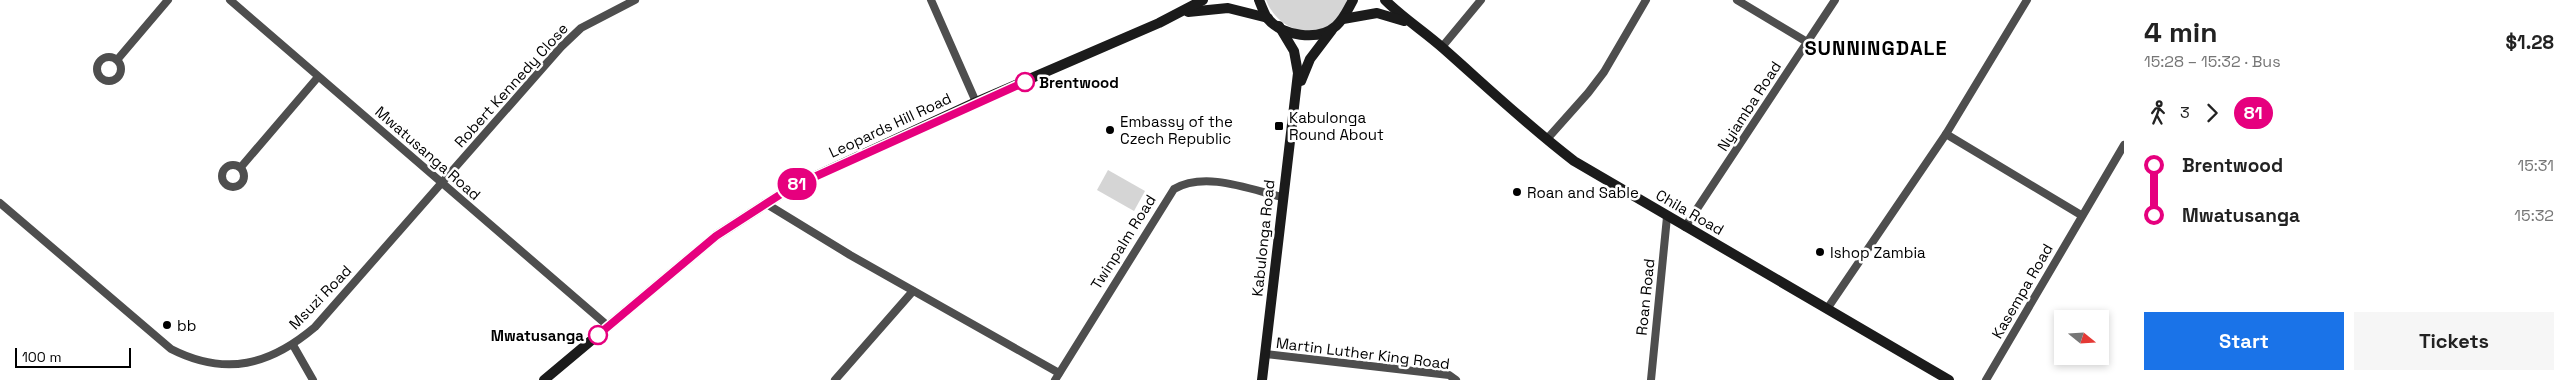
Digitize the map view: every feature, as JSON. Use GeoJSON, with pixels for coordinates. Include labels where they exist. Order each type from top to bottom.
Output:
{"type":"FeatureCollection","features":[{"type":"Feature","properties":{"kind":"main road","name":"Leopards Hill Road"},"geometry":{"type":"LineString","coordinates":[[544,380],[716,236],[792,187],[976,102],[1180,13],[1203,0]]}},
{"type":"Feature","properties":{"kind":"main road"},"geometry":{"type":"LineString","coordinates":[[1259,0],[1268,18],[1290,32],[1310,36],[1335,28]]}},
{"type":"Feature","properties":{"kind":"main road","name":"Kabulonga Road"},"geometry":{"type":"LineString","coordinates":[[1295,99],[1307,65],[1343,19],[1353,0]]}},
{"type":"Feature","properties":{"kind":"main road","name":"Chila Road"},"geometry":{"type":"LineString","coordinates":[[1385,0],[1411,25],[1442,47],[1574,161],[1949,380]]}},
{"type":"Feature","properties":{"kind":"main road","name":"Leopards Hill Road"},"geometry":{"type":"LineString","coordinates":[[1180,13],[1228,8],[1268,18]]}},
{"type":"Feature","properties":{"kind":"main road","name":"Chila Road"},"geometry":{"type":"LineString","coordinates":[[1343,19],[1377,13],[1411,25]]}},
{"type":"Feature","properties":{"kind":"main road","name":"Kabulonga Road"},"geometry":{"type":"LineString","coordinates":[[1262,380],[1298,73],[1296,57],[1279,26]]}},
{"type":"Feature","properties":{"kind":"street"},"geometry":{"type":"LineString","coordinates":[[117,60],[168,0]]}},
{"type":"Feature","properties":{"kind":"street","name":"Mwatusanga Road"},"geometry":{"type":"LineString","coordinates":[[230,0],[608,326]]}},
{"type":"Feature","properties":{"kind":"street","name":"Robert Kennedy Close"},"geometry":{"type":"LineString","coordinates":[[442,183],[508,106],[581,28],[635,0]]}},
{"type":"Feature","properties":{"kind":"street"},"geometry":{"type":"LineString","coordinates":[[931,0],[976,102]]}},
{"type":"Feature","properties":{"kind":"street"},"geometry":{"type":"LineString","coordinates":[[1442,47],[1481,0]]}},
{"type":"Feature","properties":{"kind":"street"},"geometry":{"type":"LineString","coordinates":[[1547,139],[1604,72],[1646,0]]}},
{"type":"Feature","properties":{"kind":"street"},"geometry":{"type":"LineString","coordinates":[[1737,0],[1807,42]]}},
{"type":"Feature","properties":{"kind":"street","name":"Nyiamba Road"},"geometry":{"type":"LineString","coordinates":[[1685,227],[1835,0]]}},
{"type":"Feature","properties":{"kind":"street"},"geometry":{"type":"LineString","coordinates":[[1827,309],[1946,134],[2027,0]]}},
{"type":"Feature","properties":{"kind":"street"},"geometry":{"type":"LineString","coordinates":[[241,167],[318,77]]}},
{"type":"Feature","properties":{"kind":"street"},"geometry":{"type":"LineString","coordinates":[[1946,134],[2081,215]]}},
{"type":"Feature","properties":{"kind":"street","name":"Kasempa Road"},"geometry":{"type":"LineString","coordinates":[[1986,380],[2081,215],[2124,145]]}},
{"type":"Feature","properties":{"kind":"street","name":"Twinpalm Road"},"geometry":{"type":"LineString","coordinates":[[1057,377],[1174,189],[1182,184],[1212,181],[1282,197]]}},
{"type":"Feature","properties":{"kind":"street","name":"Msuzi Road"},"geometry":{"type":"LineString","coordinates":[[0,203],[161,342],[180,354],[215,364],[243,364],[270,357],[293,345],[334,306],[442,183]]}},
{"type":"Feature","properties":{"kind":"street"},"geometry":{"type":"LineString","coordinates":[[766,203],[1057,377]]}},
{"type":"Feature","properties":{"kind":"street","name":"Roan Road"},"geometry":{"type":"LineString","coordinates":[[1651,380],[1667,217]]}},
{"type":"Feature","properties":{"kind":"street"},"geometry":{"type":"LineString","coordinates":[[835,380],[913,291]]}},
{"type":"Feature","properties":{"kind":"street"},"geometry":{"type":"LineString","coordinates":[[293,345],[313,380]]}},
{"type":"Feature","properties":{"kind":"street","name":"Martin Luther King Road"},"geometry":{"type":"LineString","coordinates":[[1265,354],[1449,375],[1456,380]]}},
{"type":"Feature","properties":{"kind":"shaded area"},"geometry":{"type":"Polygon","coordinates":[[[1266,0],[1347,0],[1341,14],[1332,24],[1321,30],[1308,32],[1284,23],[1273,13],[1266,0]]]}},
{"type":"Feature","properties":{"kind":"shaded area"},"geometry":{"type":"Polygon","coordinates":[[[1108,170],[1145,191],[1134,211],[1097,190],[1108,170]]]}},
{"type":"Feature","properties":{"kind":"bus line","name":"81"},"geometry":{"type":"LineString","coordinates":[[598,335],[716,236],[792,187],[1025,82]]}},
{"type":"Feature","properties":{"kind":"place","name":"Brentwood"},"geometry":{"type":"Point","coordinates":[1025,82]}},
{"type":"Feature","properties":{"kind":"place","name":"Kabulonga Round About"},"geometry":{"type":"Point","coordinates":[1279,126]}},
{"type":"Feature","properties":{"kind":"place","name":"Embassy of the Czech Republic"},"geometry":{"type":"Point","coordinates":[1110,130]}},
{"type":"Feature","properties":{"kind":"place","name":"Roan and Sable"},"geometry":{"type":"Point","coordinates":[1517,192]}},
{"type":"Feature","properties":{"kind":"place","name":"Ishop Zambia"},"geometry":{"type":"Point","coordinates":[1820,252]}},
{"type":"Feature","properties":{"kind":"place","name":"bb"},"geometry":{"type":"Point","coordinates":[167,325]}},
{"type":"Feature","properties":{"kind":"place","name":"Mwatusanga"},"geometry":{"type":"Point","coordinates":[598,335]}},
{"type":"Feature","properties":{"kind":"district","name":"SUNNINGDALE"},"geometry":{"type":"Point","coordinates":[1876,48]}}]}
